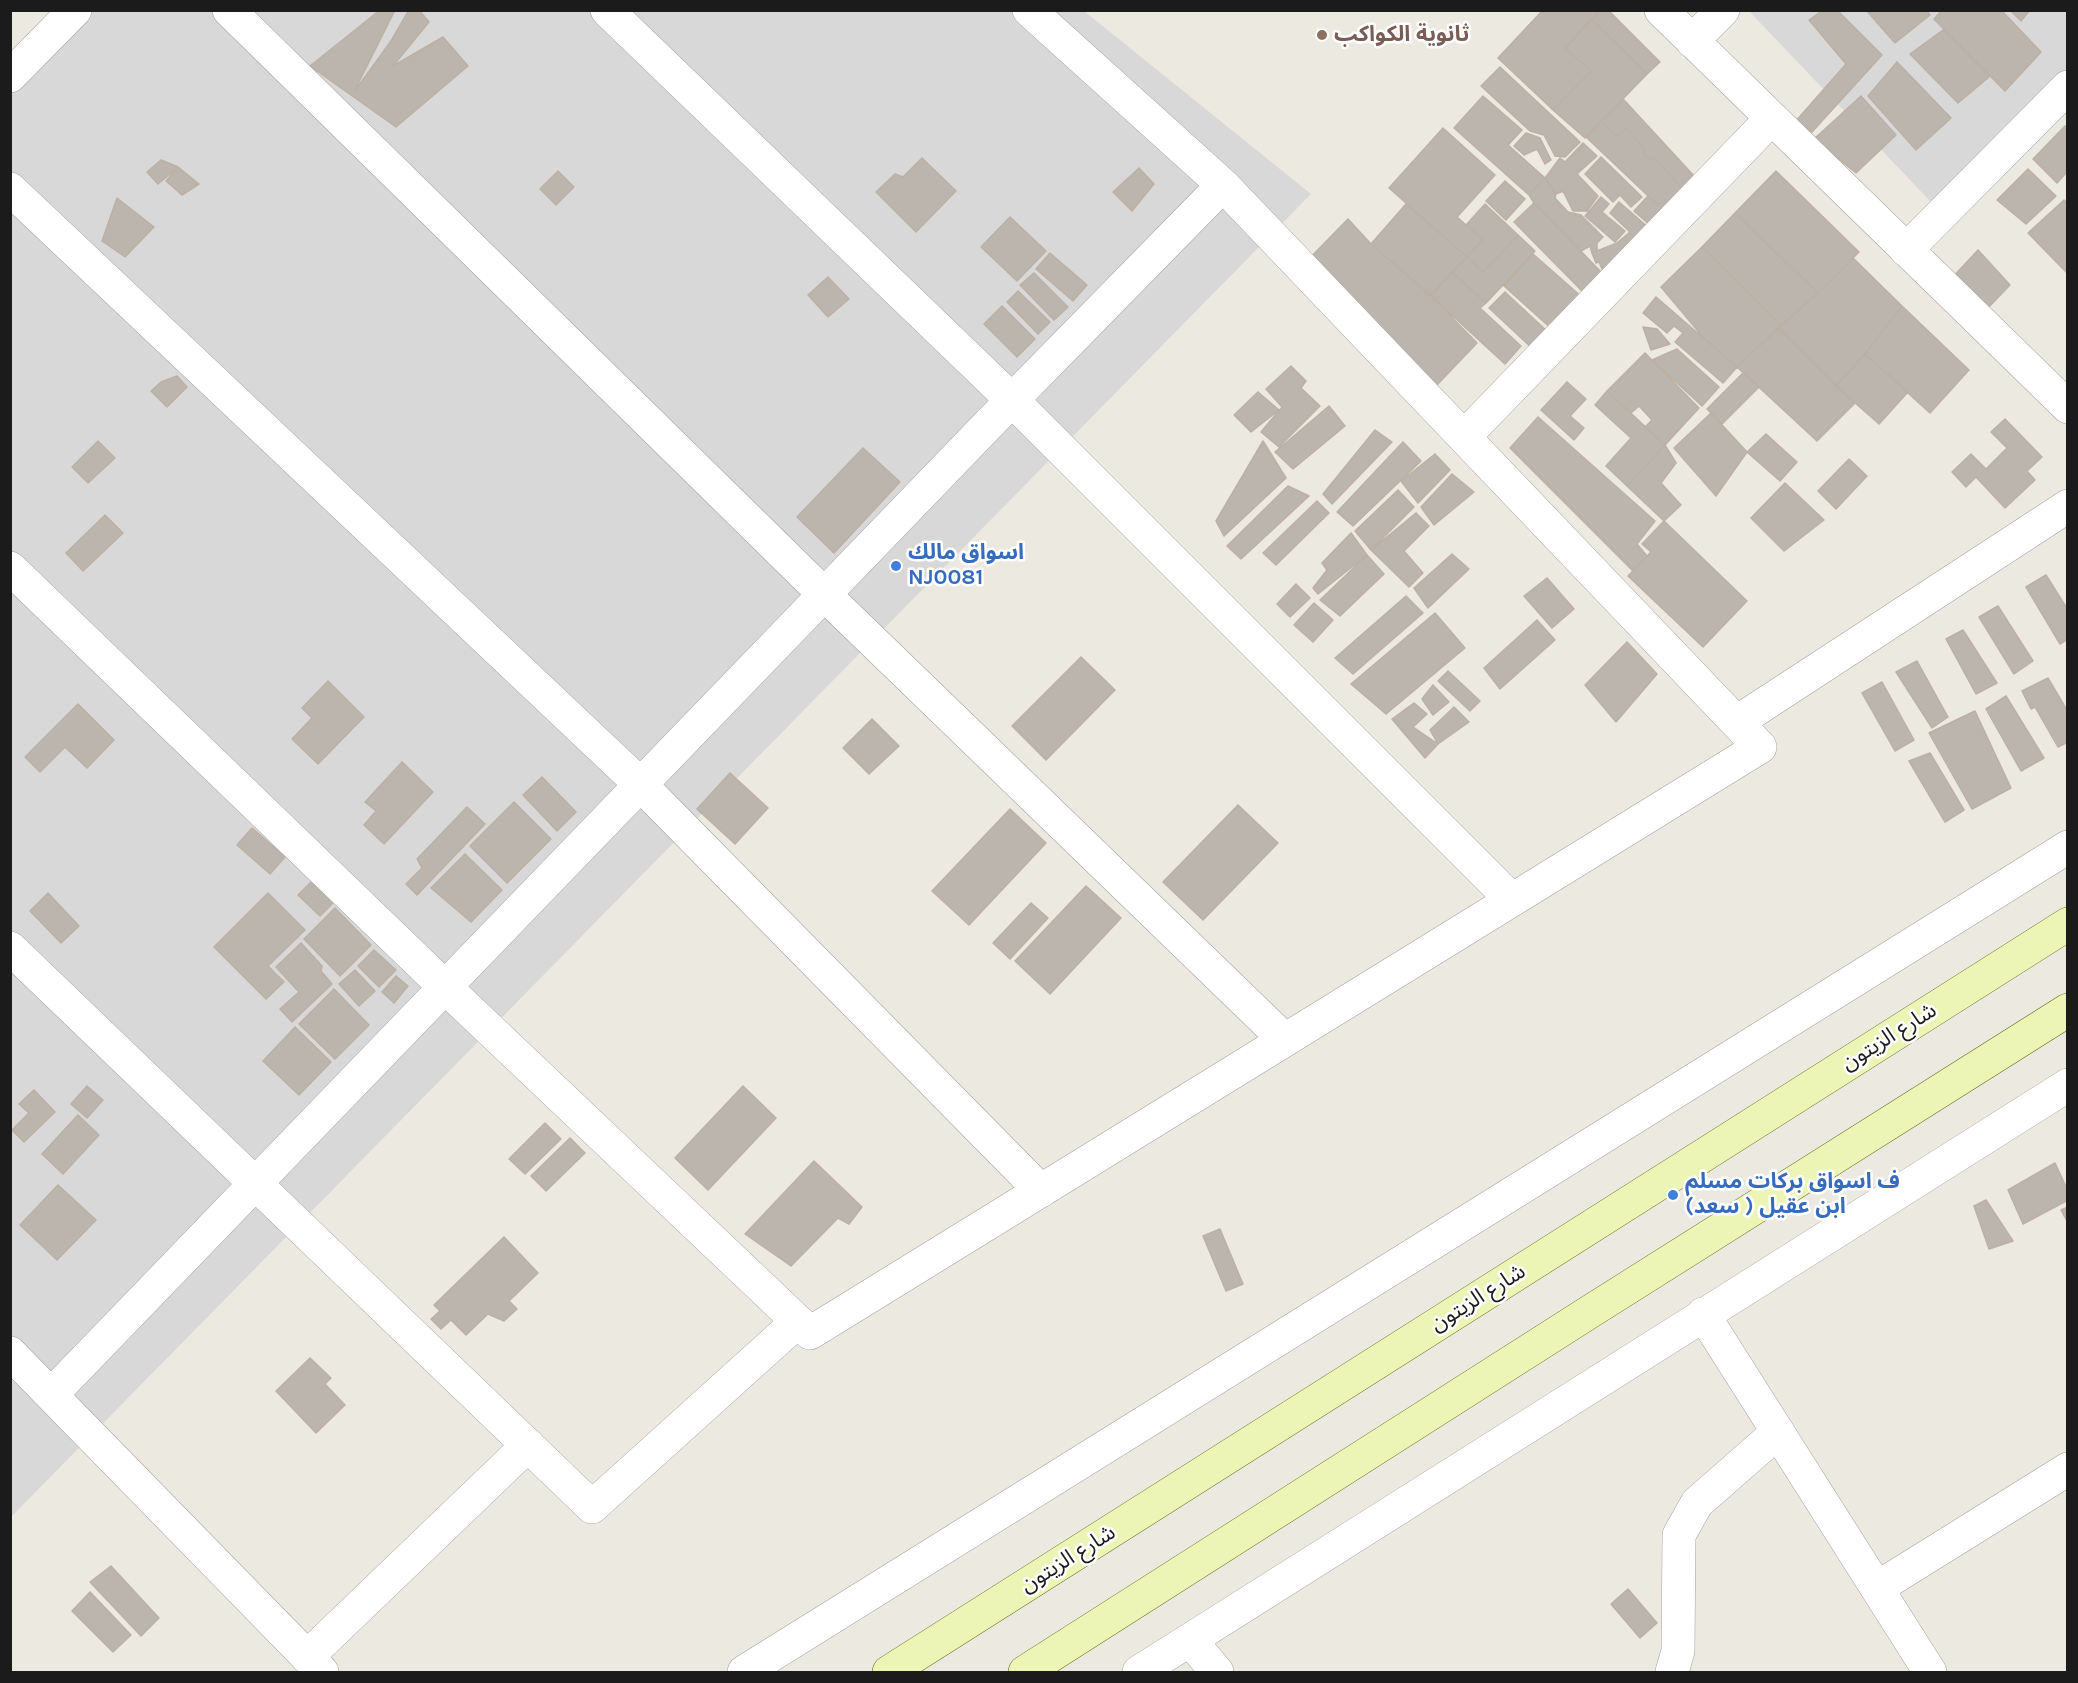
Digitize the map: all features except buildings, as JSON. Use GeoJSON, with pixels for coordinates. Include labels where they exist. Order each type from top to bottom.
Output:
{"type":"FeatureCollection","features":[{"type":"Feature","properties":{"kind":"main road","name":"شارع الزيتون"},"geometry":{"type":"LineString","coordinates":[[889,1672],[2067,924]]}},
{"type":"Feature","properties":{"kind":"main road"},"geometry":{"type":"LineString","coordinates":[[1025,1672],[2067,1010]]}},
{"type":"Feature","properties":{"kind":"street"},"geometry":{"type":"LineString","coordinates":[[10,76],[75,10]]}},
{"type":"Feature","properties":{"kind":"street"},"geometry":{"type":"LineString","coordinates":[[229,10],[825,596],[1285,1040]]}},
{"type":"Feature","properties":{"kind":"street"},"geometry":{"type":"LineString","coordinates":[[607,10],[1012,400],[1512,900]]}},
{"type":"Feature","properties":{"kind":"street"},"geometry":{"type":"LineString","coordinates":[[10,568],[446,988],[810,1333],[1760,747],[1223,184],[1029,10]]}},
{"type":"Feature","properties":{"kind":"street"},"geometry":{"type":"LineString","coordinates":[[1661,10],[2067,407]]}},
{"type":"Feature","properties":{"kind":"street"},"geometry":{"type":"LineString","coordinates":[[1692,41],[1722,10]]}},
{"type":"Feature","properties":{"kind":"street"},"geometry":{"type":"LineString","coordinates":[[1906,250],[2067,87]]}},
{"type":"Feature","properties":{"kind":"street"},"geometry":{"type":"LineString","coordinates":[[1464,437],[1772,118]]}},
{"type":"Feature","properties":{"kind":"street"},"geometry":{"type":"LineString","coordinates":[[52,1394],[1223,184]]}},
{"type":"Feature","properties":{"kind":"street"},"geometry":{"type":"LineString","coordinates":[[10,189],[640,784],[1041,1191]]}},
{"type":"Feature","properties":{"kind":"street"},"geometry":{"type":"LineString","coordinates":[[1737,722],[2067,506]]}},
{"type":"Feature","properties":{"kind":"street"},"geometry":{"type":"LineString","coordinates":[[744,1672],[2067,847]]}},
{"type":"Feature","properties":{"kind":"street"},"geometry":{"type":"LineString","coordinates":[[10,948],[592,1507],[797,1322]]}},
{"type":"Feature","properties":{"kind":"street"},"geometry":{"type":"LineString","coordinates":[[1139,1672],[2067,1085]]}},
{"type":"Feature","properties":{"kind":"street"},"geometry":{"type":"LineString","coordinates":[[1703,1314],[1930,1672]]}},
{"type":"Feature","properties":{"kind":"street"},"geometry":{"type":"LineString","coordinates":[[10,1353],[314,1665],[528,1445]]}},
{"type":"Feature","properties":{"kind":"street"},"geometry":{"type":"LineString","coordinates":[[1672,1672],[1678,1651],[1679,1535],[1697,1503],[1778,1432]]}},
{"type":"Feature","properties":{"kind":"street"},"geometry":{"type":"LineString","coordinates":[[1877,1588],[2067,1469]]}},
{"type":"Feature","properties":{"kind":"street"},"geometry":{"type":"LineString","coordinates":[[1190,1640],[1217,1672]]}},
{"type":"Feature","properties":{"kind":"shaded area"},"geometry":{"type":"Polygon","coordinates":[[[75,11],[1084,11],[1311,194],[11,1517],[11,75],[75,11]]]}},
{"type":"Feature","properties":{"kind":"shaded area"},"geometry":{"type":"Polygon","coordinates":[[[1749,11],[2067,11],[2067,94],[1951,223],[1749,11]]]}},
{"type":"Feature","properties":{"kind":"place","name":"ثانوية الكواكب"},"geometry":{"type":"Point","coordinates":[1322,35]}},
{"type":"Feature","properties":{"kind":"place","name":"اسواق مالك NJ0081"},"geometry":{"type":"Point","coordinates":[896,566]}},
{"type":"Feature","properties":{"kind":"place","name":"ف اسواق بركات مسلم ابن عقيل ( سعد)"},"geometry":{"type":"Point","coordinates":[1673,1195]}}]}
